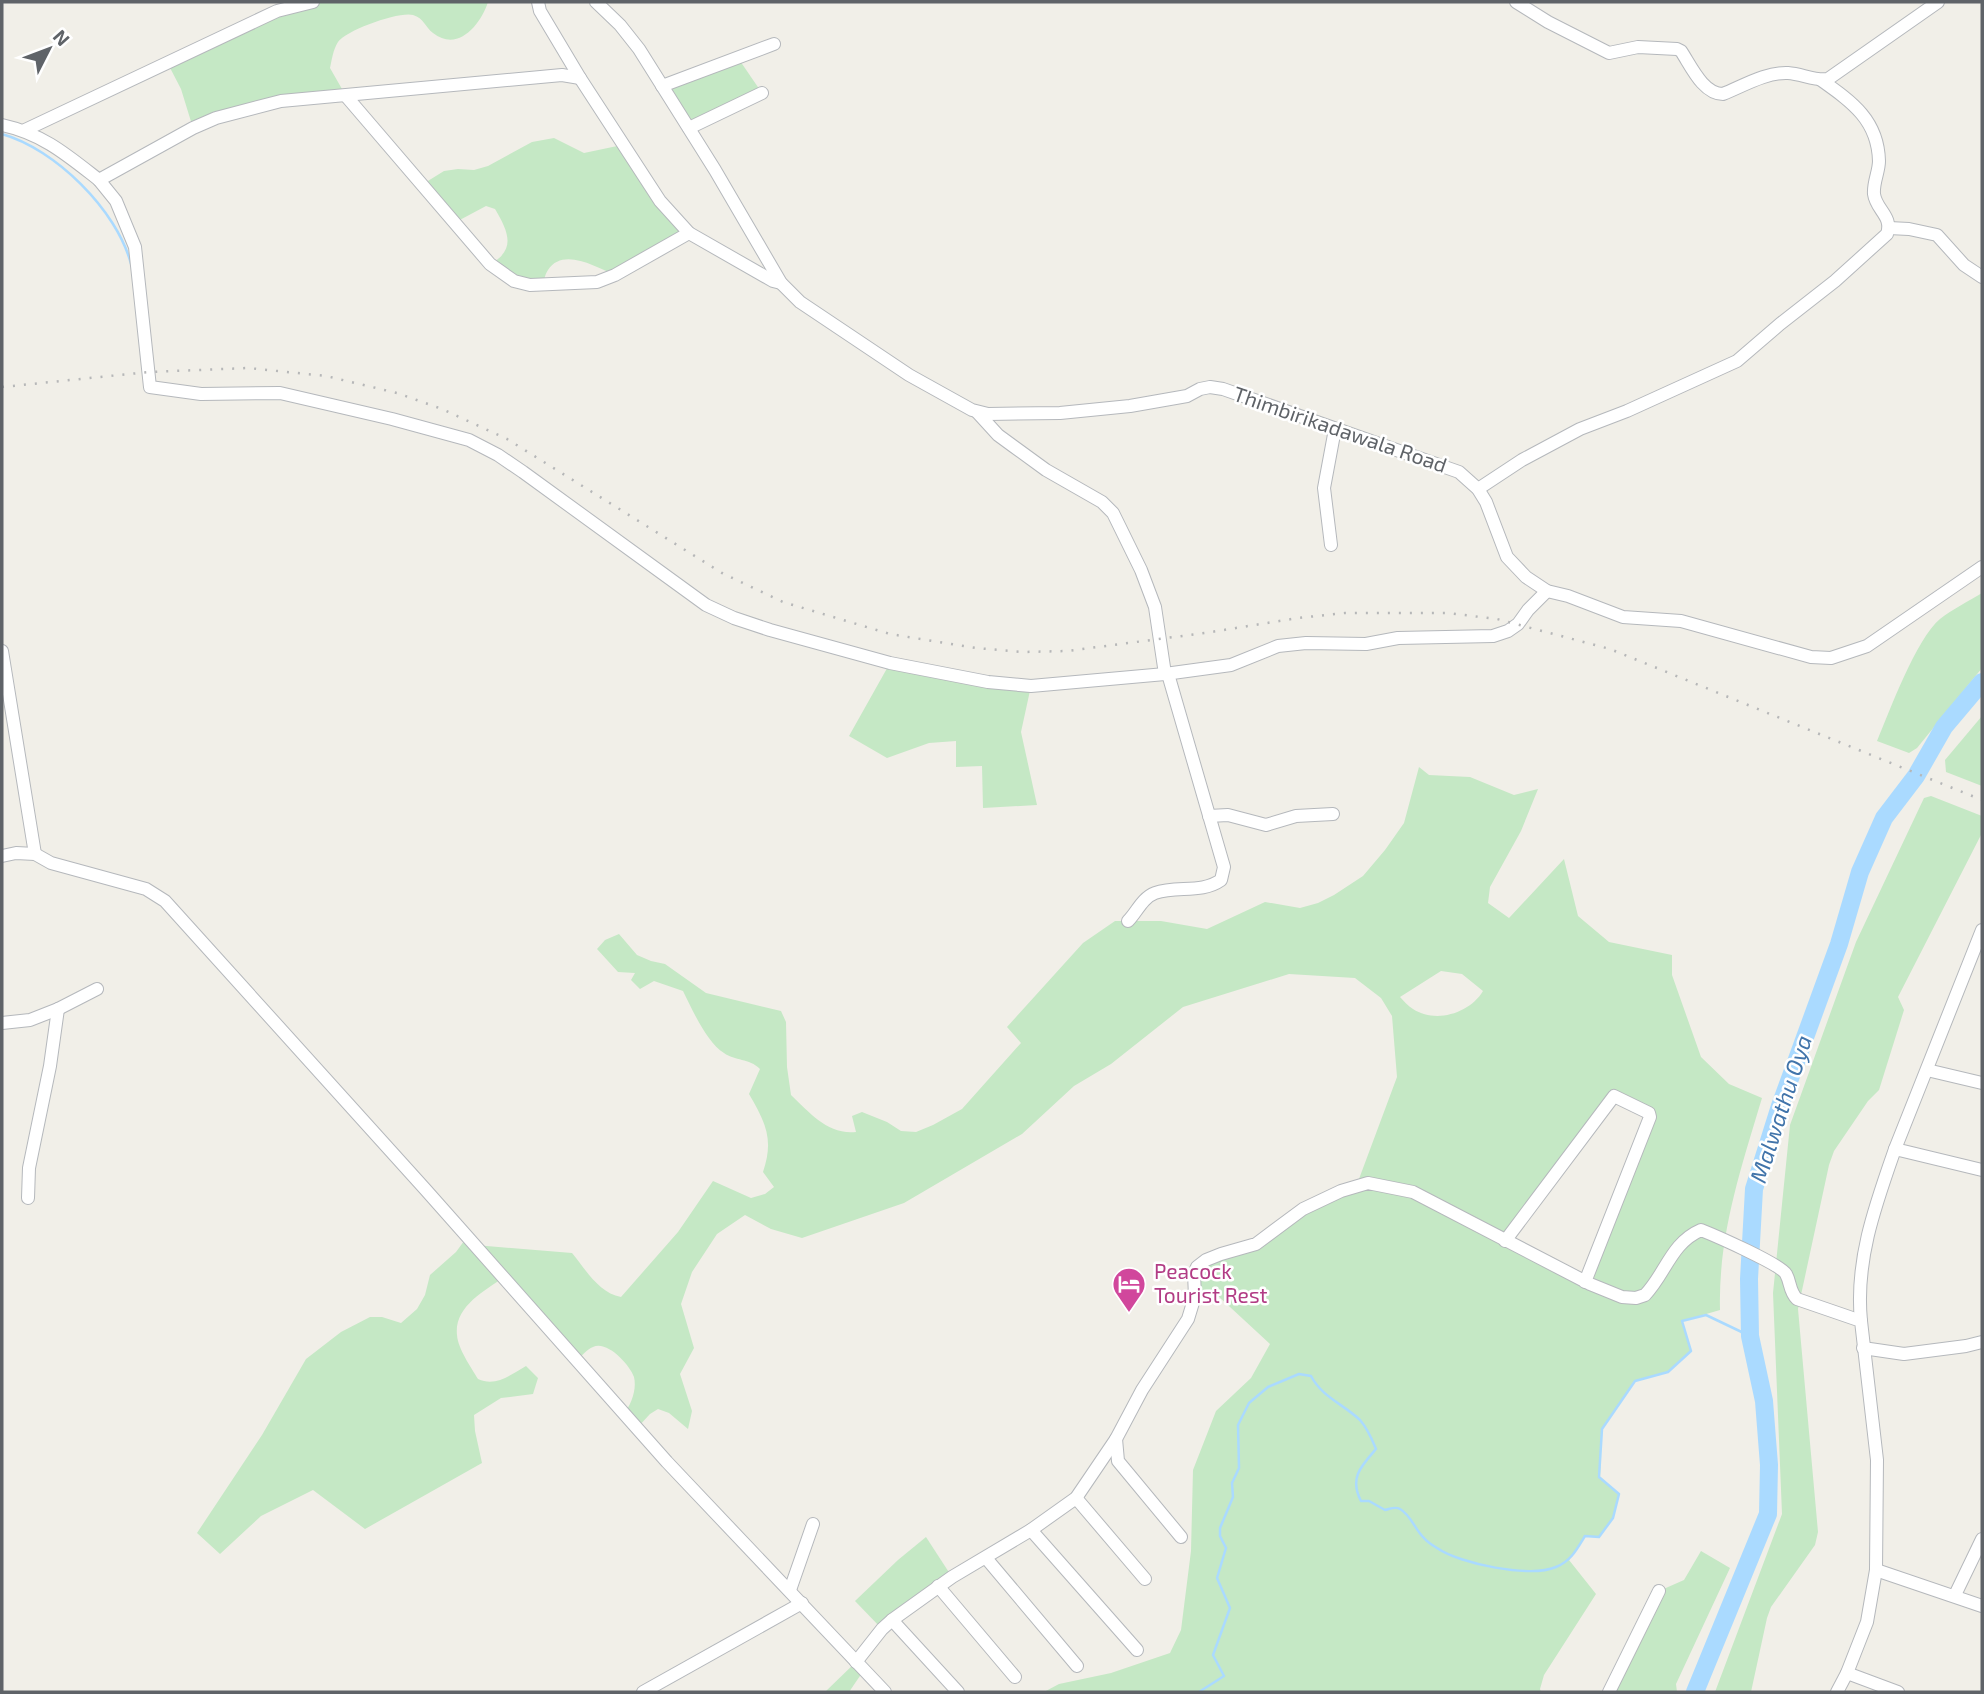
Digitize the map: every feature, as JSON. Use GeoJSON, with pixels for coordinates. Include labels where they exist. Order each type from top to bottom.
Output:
{"type":"FeatureCollection","features":[{"type":"Feature","properties":{"kind":"street"},"geometry":{"type":"LineString","coordinates":[[24,130],[277,11],[313,2]]}},
{"type":"Feature","properties":{"kind":"street"},"geometry":{"type":"LineString","coordinates":[[538,2],[540,11],[580,78],[660,201],[689,233],[778,282]]}},
{"type":"Feature","properties":{"kind":"street"},"geometry":{"type":"LineString","coordinates":[[596,2],[620,25],[662,86],[778,282]]}},
{"type":"Feature","properties":{"kind":"street"},"geometry":{"type":"LineString","coordinates":[[1478,489],[1522,460],[1580,429],[1737,362],[1835,281],[1887,234],[1889,228],[1889,220],[1874,192],[1879,165],[1878,152],[1866,117],[1821,80],[1784,73],[1723,94],[1715,94],[1706,88],[1677,48],[1638,47],[1609,53],[1548,22],[1516,2]]}},
{"type":"Feature","properties":{"kind":"street"},"geometry":{"type":"LineString","coordinates":[[1821,80],[1838,74],[1938,2]]}},
{"type":"Feature","properties":{"kind":"street"},"geometry":{"type":"LineString","coordinates":[[662,86],[774,44]]}},
{"type":"Feature","properties":{"kind":"street"},"geometry":{"type":"LineString","coordinates":[[99,180],[216,118],[281,101],[562,75],[580,78]]}},
{"type":"Feature","properties":{"kind":"street"},"geometry":{"type":"LineString","coordinates":[[689,128],[762,93]]}},
{"type":"Feature","properties":{"kind":"street"},"geometry":{"type":"LineString","coordinates":[[346,96],[490,264],[514,281],[542,286],[597,282],[615,275],[689,233]]}},
{"type":"Feature","properties":{"kind":"street"},"geometry":{"type":"LineString","coordinates":[[2,125],[24,130],[52,144],[99,180],[116,201],[135,247],[150,387],[201,394],[280,393],[469,440],[523,472],[706,605],[770,631],[890,663],[988,682],[1031,686],[1166,674],[1231,665],[1278,646],[1306,642],[1366,644],[1398,638],[1493,636],[1518,624],[1547,592]]}},
{"type":"Feature","properties":{"kind":"street"},"geometry":{"type":"LineString","coordinates":[[1889,228],[1937,235],[1964,265],[1982,277]]}},
{"type":"Feature","properties":{"kind":"street","name":"Thimbirikadawala Road"},"geometry":{"type":"LineString","coordinates":[[778,282],[800,302],[909,375],[977,411],[988,414],[1060,413],[1187,396],[1210,387],[1223,389],[1459,472],[1478,489],[1486,502],[1507,557],[1526,577],[1547,592],[1568,596],[1622,617],[1681,621],[1728,632],[1791,653],[1831,659],[1867,646],[1982,567]]}},
{"type":"Feature","properties":{"kind":"street"},"geometry":{"type":"LineString","coordinates":[[977,411],[998,435],[1046,470],[1102,502],[1113,513],[1141,570],[1155,607],[1166,674],[1224,867],[1221,880],[1211,887],[1155,893],[1140,904],[1128,921]]}},
{"type":"Feature","properties":{"kind":"street"},"geometry":{"type":"LineString","coordinates":[[1331,545],[1324,488],[1335,429]]}},
{"type":"Feature","properties":{"kind":"street"},"geometry":{"type":"LineString","coordinates":[[2,651],[35,854]]}},
{"type":"Feature","properties":{"kind":"street"},"geometry":{"type":"LineString","coordinates":[[1209,816],[1228,815],[1266,825],[1296,816],[1333,814]]}},
{"type":"Feature","properties":{"kind":"street"},"geometry":{"type":"LineString","coordinates":[[2,856],[16,853],[35,854],[51,863],[146,889],[165,901],[667,1462],[884,1692]]}},
{"type":"Feature","properties":{"kind":"street"},"geometry":{"type":"LineString","coordinates":[[1837,1692],[1867,1622],[1876,1570],[1877,1460],[1863,1349],[1859,1280],[1870,1223],[1895,1149],[1982,930]]}},
{"type":"Feature","properties":{"kind":"street"},"geometry":{"type":"LineString","coordinates":[[2,1023],[30,1020],[97,989]]}},
{"type":"Feature","properties":{"kind":"street"},"geometry":{"type":"LineString","coordinates":[[28,1198],[29,1168],[50,1066],[58,1009]]}},
{"type":"Feature","properties":{"kind":"street"},"geometry":{"type":"LineString","coordinates":[[1927,1070],[1982,1083]]}},
{"type":"Feature","properties":{"kind":"street"},"geometry":{"type":"LineString","coordinates":[[1505,1241],[1614,1096],[1649,1113],[1650,1117],[1585,1282]]}},
{"type":"Feature","properties":{"kind":"street"},"geometry":{"type":"LineString","coordinates":[[1895,1149],[1982,1170]]}},
{"type":"Feature","properties":{"kind":"street"},"geometry":{"type":"LineString","coordinates":[[856,1662],[892,1620],[938,1586],[1031,1530],[1076,1498],[1116,1439],[1142,1390],[1188,1319],[1195,1296],[1196,1267],[1221,1254],[1256,1244],[1303,1209],[1341,1191],[1368,1183],[1413,1192],[1585,1282],[1622,1297],[1636,1298],[1645,1295],[1680,1244],[1702,1230],[1768,1261],[1786,1275],[1790,1293],[1797,1299],[1861,1321]]}},
{"type":"Feature","properties":{"kind":"street"},"geometry":{"type":"LineString","coordinates":[[1863,1349],[1904,1354],[1982,1342]]}},
{"type":"Feature","properties":{"kind":"street"},"geometry":{"type":"LineString","coordinates":[[1116,1439],[1118,1461],[1181,1537]]}},
{"type":"Feature","properties":{"kind":"street"},"geometry":{"type":"LineString","coordinates":[[1076,1498],[1145,1579]]}},
{"type":"Feature","properties":{"kind":"street"},"geometry":{"type":"LineString","coordinates":[[790,1591],[813,1524]]}},
{"type":"Feature","properties":{"kind":"street"},"geometry":{"type":"LineString","coordinates":[[1031,1530],[1137,1650]]}},
{"type":"Feature","properties":{"kind":"street"},"geometry":{"type":"LineString","coordinates":[[1955,1595],[1982,1539]]}},
{"type":"Feature","properties":{"kind":"street"},"geometry":{"type":"LineString","coordinates":[[986,1558],[1077,1666]]}},
{"type":"Feature","properties":{"kind":"street"},"geometry":{"type":"LineString","coordinates":[[1876,1570],[1982,1606]]}},
{"type":"Feature","properties":{"kind":"street"},"geometry":{"type":"LineString","coordinates":[[938,1586],[1015,1677]]}},
{"type":"Feature","properties":{"kind":"street"},"geometry":{"type":"LineString","coordinates":[[1609,1692],[1659,1591]]}},
{"type":"Feature","properties":{"kind":"street"},"geometry":{"type":"LineString","coordinates":[[643,1692],[802,1604]]}},
{"type":"Feature","properties":{"kind":"street"},"geometry":{"type":"LineString","coordinates":[[892,1620],[958,1692]]}},
{"type":"Feature","properties":{"kind":"street"},"geometry":{"type":"LineString","coordinates":[[1847,1673],[1898,1692]]}},
{"type":"Feature","properties":{"kind":"green space"},"geometry":{"type":"Polygon","coordinates":[[[313,2],[488,2],[474,27],[460,38],[442,38],[413,15],[374,22],[343,37],[335,48],[330,68],[346,96],[281,101],[193,128],[181,89],[167,62],[313,2]]]}},
{"type":"Feature","properties":{"kind":"green space"},"geometry":{"type":"Polygon","coordinates":[[[738,58],[762,93],[689,128],[662,86],[738,58]]]}},
{"type":"Feature","properties":{"kind":"green space"},"geometry":{"type":"Polygon","coordinates":[[[554,138],[584,153],[622,145],[689,233],[615,275],[580,261],[562,260],[554,263],[548,270],[542,286],[490,264],[504,253],[508,240],[495,209],[486,206],[456,222],[423,184],[444,171],[474,170],[488,166],[532,142],[554,138]]]}},
{"type":"Feature","properties":{"kind":"green space"},"geometry":{"type":"Polygon","coordinates":[[[1982,593],[1982,668],[1917,748],[1909,753],[1877,741],[1904,676],[1931,629],[1945,615],[1982,593]]]}},
{"type":"Feature","properties":{"kind":"green space"},"geometry":{"type":"Polygon","coordinates":[[[890,663],[1031,686],[1021,732],[1037,805],[983,808],[982,766],[956,767],[956,741],[929,743],[887,758],[849,736],[890,663]]]}},
{"type":"Feature","properties":{"kind":"green space"},"geometry":{"type":"Polygon","coordinates":[[[1982,716],[1982,786],[1946,772],[1945,760],[1982,716]]]}},
{"type":"Feature","properties":{"kind":"green space"},"geometry":{"type":"Polygon","coordinates":[[[1419,767],[1429,775],[1470,777],[1514,795],[1538,789],[1521,831],[1490,887],[1488,903],[1509,918],[1564,859],[1578,916],[1609,942],[1672,955],[1672,975],[1701,1057],[1729,1084],[1762,1098],[1732,1203],[1723,1256],[1720,1310],[1682,1321],[1691,1351],[1668,1372],[1634,1381],[1602,1429],[1600,1477],[1619,1494],[1613,1518],[1599,1537],[1585,1536],[1569,1560],[1596,1594],[1544,1675],[1541,1692],[1044,1692],[1059,1684],[1111,1673],[1170,1653],[1181,1630],[1191,1551],[1193,1470],[1216,1411],[1251,1378],[1270,1344],[1217,1295],[1195,1296],[1197,1267],[1233,1252],[1303,1209],[1356,1187],[1397,1077],[1392,1016],[1381,998],[1355,978],[1289,974],[1183,1007],[1111,1064],[1074,1086],[1022,1134],[904,1203],[802,1238],[771,1229],[745,1215],[717,1234],[692,1272],[681,1304],[694,1348],[680,1374],[692,1411],[688,1429],[669,1413],[658,1409],[637,1428],[624,1414],[633,1397],[635,1382],[632,1372],[623,1360],[611,1350],[599,1346],[589,1349],[576,1361],[503,1278],[479,1294],[465,1308],[457,1325],[460,1346],[478,1379],[497,1381],[526,1366],[538,1378],[533,1394],[501,1398],[474,1415],[482,1463],[365,1529],[313,1490],[261,1516],[220,1554],[197,1533],[262,1435],[306,1359],[341,1332],[370,1317],[382,1317],[401,1323],[417,1309],[425,1295],[430,1275],[456,1252],[467,1237],[475,1245],[572,1253],[600,1286],[621,1297],[678,1232],[713,1181],[751,1198],[765,1194],[774,1187],[763,1172],[768,1150],[764,1123],[749,1094],[760,1069],[751,1063],[728,1056],[712,1042],[683,991],[654,981],[640,989],[631,980],[635,973],[618,972],[597,949],[605,940],[619,934],[637,955],[665,964],[706,993],[781,1011],[786,1022],[791,1095],[828,1126],[856,1132],[852,1116],[862,1112],[901,1131],[916,1132],[962,1109],[1021,1043],[1007,1027],[1083,943],[1115,921],[1161,921],[1207,929],[1265,902],[1300,908],[1318,903],[1363,876],[1404,823],[1419,767]],[[1441,971],[1400,997],[1411,1008],[1422,1013],[1442,1016],[1470,1005],[1483,991],[1462,974],[1441,971]],[[1614,1096],[1505,1240],[1585,1281],[1650,1117],[1614,1096]]]}},
{"type":"Feature","properties":{"kind":"green space"},"geometry":{"type":"Polygon","coordinates":[[[1931,796],[1982,816],[1982,833],[1898,997],[1904,1010],[1879,1090],[1868,1101],[1834,1151],[1829,1165],[1798,1309],[1818,1532],[1815,1545],[1771,1607],[1751,1692],[1715,1692],[1782,1514],[1773,1293],[1790,1125],[1856,942],[1924,798],[1931,796]]]}},
{"type":"Feature","properties":{"kind":"green space"},"geometry":{"type":"Polygon","coordinates":[[[926,1537],[952,1577],[882,1629],[855,1601],[926,1537]]]}},
{"type":"Feature","properties":{"kind":"green space"},"geometry":{"type":"Polygon","coordinates":[[[1701,1551],[1730,1568],[1676,1684],[1677,1692],[1609,1692],[1659,1591],[1684,1580],[1701,1551]]]}},
{"type":"Feature","properties":{"kind":"green space"},"geometry":{"type":"Polygon","coordinates":[[[856,1662],[864,1670],[849,1692],[825,1692],[856,1662]]]}},
{"type":"Feature","properties":{"kind":"waterway"},"geometry":{"type":"LineString","coordinates":[[2,134],[43,153],[81,184],[112,223],[131,264]]}},
{"type":"Feature","properties":{"kind":"waterway","name":"Malwathu Oya"},"geometry":{"type":"LineString","coordinates":[[1695,1692],[1768,1514],[1769,1465],[1764,1401],[1750,1336],[1749,1279],[1754,1189],[1780,1106],[1839,944],[1860,872],[1884,818],[1916,776],[1944,727],[1982,682]]}},
{"type":"Feature","properties":{"kind":"waterway"},"geometry":{"type":"LineString","coordinates":[[1199,1692],[1224,1676],[1213,1655],[1230,1608],[1217,1578],[1226,1548],[1220,1536],[1220,1528],[1233,1497],[1232,1483],[1239,1468],[1238,1425],[1249,1403],[1268,1387],[1299,1374],[1311,1376],[1327,1395],[1360,1420],[1376,1449],[1358,1473],[1356,1486],[1361,1501],[1369,1501],[1385,1510],[1400,1509],[1428,1542],[1448,1554],[1495,1568],[1544,1570],[1566,1561],[1585,1536],[1599,1537],[1613,1518],[1619,1494],[1599,1477],[1602,1429],[1635,1381],[1668,1372],[1691,1351],[1682,1321],[1706,1315],[1750,1336]]}},
{"type":"Feature","properties":{"kind":"railway"},"geometry":{"type":"LineString","coordinates":[[2,387],[149,372],[248,368],[326,376],[397,393],[442,409],[507,439],[722,573],[783,602],[890,634],[976,648],[1022,652],[1067,651],[1345,613],[1448,613],[1497,619],[1610,649],[1982,800]]}},
{"type":"Feature","properties":{"kind":"place","name":"Peacock Tourist Rest"},"geometry":{"type":"Point","coordinates":[1129,1314]}}]}
